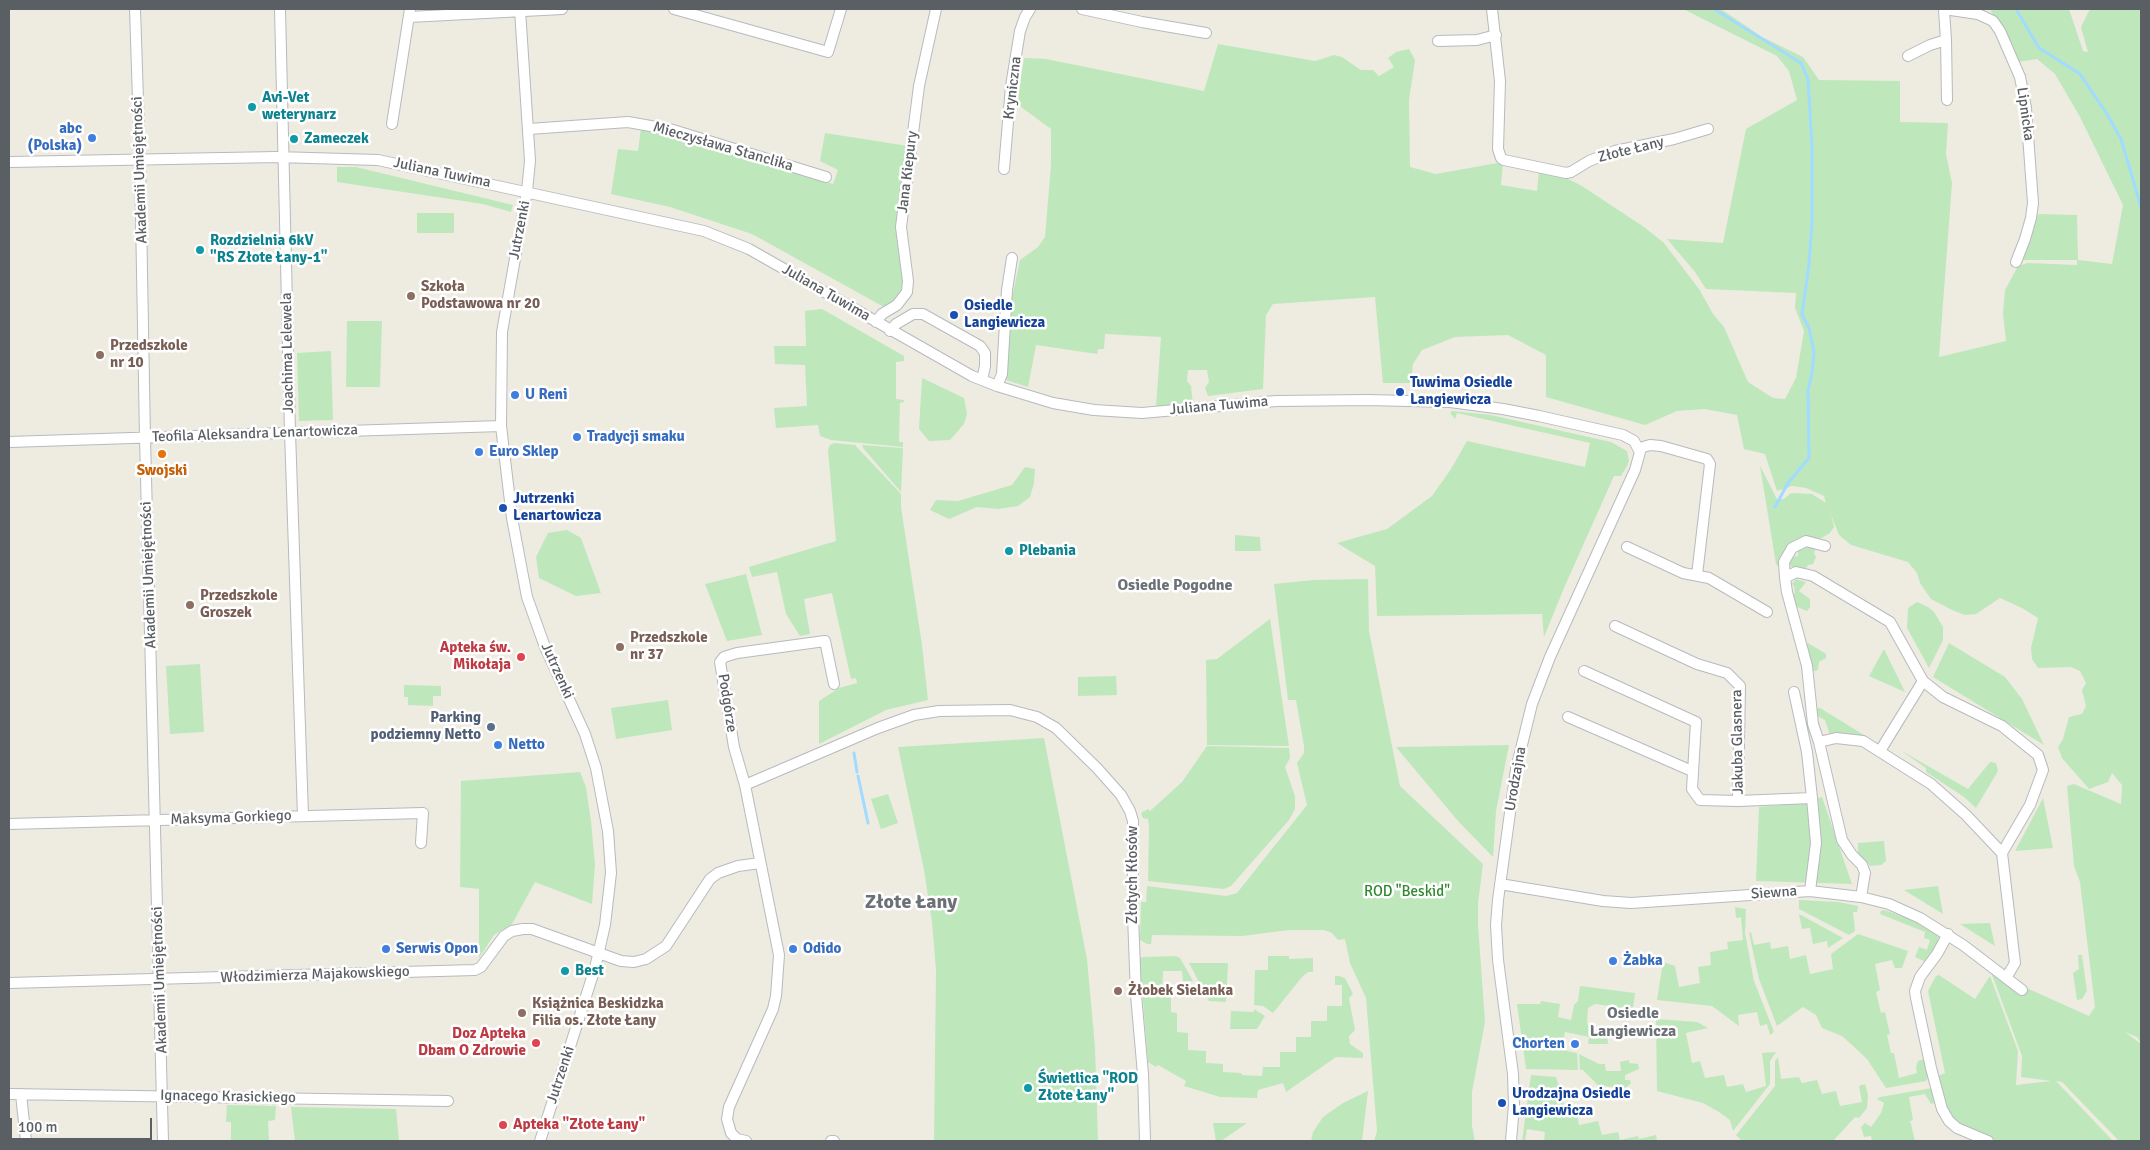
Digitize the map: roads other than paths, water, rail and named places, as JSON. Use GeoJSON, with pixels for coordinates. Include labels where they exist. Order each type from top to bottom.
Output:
{"type":"FeatureCollection","features":[{"type":"Feature","properties":{"kind":"street","name":"Akademii Umiejętności"},"geometry":{"type":"LineString","coordinates":[[135,9],[163,1141]]}},
{"type":"Feature","properties":{"kind":"street","name":"Joachima Lelewela"},"geometry":{"type":"LineString","coordinates":[[280,9],[290,432],[303,816]]}},
{"type":"Feature","properties":{"kind":"street"},"geometry":{"type":"LineString","coordinates":[[392,124],[410,13],[562,9]]}},
{"type":"Feature","properties":{"kind":"street"},"geometry":{"type":"LineString","coordinates":[[674,9],[828,52],[841,9]]}},
{"type":"Feature","properties":{"kind":"street","name":"Jana Kiepury"},"geometry":{"type":"LineString","coordinates":[[876,322],[882,314],[897,306],[907,292],[908,280],[901,227],[919,86],[936,9]]}},
{"type":"Feature","properties":{"kind":"street","name":"Kryniczna"},"geometry":{"type":"LineString","coordinates":[[1004,169],[1012,86],[1020,31],[1025,16],[1030,9]]}},
{"type":"Feature","properties":{"kind":"street"},"geometry":{"type":"LineString","coordinates":[[1082,9],[1133,21],[1206,33]]}},
{"type":"Feature","properties":{"kind":"street","name":"Złote Łany"},"geometry":{"type":"LineString","coordinates":[[1492,9],[1500,81],[1498,149],[1501,158],[1504,160],[1566,173],[1589,161],[1615,151],[1674,139],[1708,129]]}},
{"type":"Feature","properties":{"kind":"street"},"geometry":{"type":"LineString","coordinates":[[520,10],[529,129],[530,160],[527,191]]}},
{"type":"Feature","properties":{"kind":"street","name":"Lipnicka"},"geometry":{"type":"LineString","coordinates":[[1947,100],[1944,10],[1978,14],[1993,21],[2000,31],[2020,77],[2026,108],[2033,203],[2032,218],[2016,262]]}},
{"type":"Feature","properties":{"kind":"street"},"geometry":{"type":"LineString","coordinates":[[1438,41],[1477,40],[1496,36]]}},
{"type":"Feature","properties":{"kind":"street"},"geometry":{"type":"LineString","coordinates":[[1908,56],[1930,45],[1946,40]]}},
{"type":"Feature","properties":{"kind":"street","name":"Mieczysława Stanclika"},"geometry":{"type":"LineString","coordinates":[[529,129],[628,122],[673,130],[826,177]]}},
{"type":"Feature","properties":{"kind":"street","name":"Juliana Tuwima"},"geometry":{"type":"LineString","coordinates":[[9,162],[284,157],[378,160],[704,231],[749,249],[890,331],[982,380],[1072,407],[1125,412],[1170,412],[1290,400],[1450,402],[1512,411],[1623,435],[1637,445]]}},
{"type":"Feature","properties":{"kind":"street","name":"Jutrzenki"},"geometry":{"type":"LineString","coordinates":[[527,191],[502,332],[502,426],[512,518],[527,597],[546,647],[585,734],[602,794],[611,873],[610,896],[600,952],[540,1141]]}},
{"type":"Feature","properties":{"kind":"street"},"geometry":{"type":"LineString","coordinates":[[997,386],[1002,374],[1007,290],[1012,258]]}},
{"type":"Feature","properties":{"kind":"street"},"geometry":{"type":"LineString","coordinates":[[890,331],[896,324],[914,314],[922,314],[980,346],[985,360],[982,380]]}},
{"type":"Feature","properties":{"kind":"street","name":"Teofila Aleksandra Lenartowicza"},"geometry":{"type":"LineString","coordinates":[[9,442],[502,426]]}},
{"type":"Feature","properties":{"kind":"street"},"geometry":{"type":"LineString","coordinates":[[1637,445],[1661,446],[1707,459],[1710,464],[1697,574]]}},
{"type":"Feature","properties":{"kind":"street","name":"Urodzajna"},"geometry":{"type":"LineString","coordinates":[[1511,1141],[1514,1105],[1513,1074],[1497,947],[1497,914],[1516,769],[1532,704],[1554,648],[1635,470],[1639,458],[1637,445]]}},
{"type":"Feature","properties":{"kind":"street"},"geometry":{"type":"LineString","coordinates":[[1825,546],[1806,541],[1792,548],[1784,562],[1800,645],[1807,666],[1813,724],[1842,840],[1852,855],[1862,865],[1865,874],[1861,897]]}},
{"type":"Feature","properties":{"kind":"street"},"geometry":{"type":"LineString","coordinates":[[1627,547],[1682,573],[1697,574],[1708,578],[1767,612]]}},
{"type":"Feature","properties":{"kind":"street"},"geometry":{"type":"LineString","coordinates":[[1786,578],[1796,572],[1813,576],[1890,622],[1923,682],[1943,697],[2002,726],[2038,755],[2043,770],[2030,805],[2002,853]]}},
{"type":"Feature","properties":{"kind":"street","name":"Jakuba Glasnera"},"geometry":{"type":"LineString","coordinates":[[1615,626],[1698,664],[1727,673],[1740,686],[1738,801],[1812,798]]}},
{"type":"Feature","properties":{"kind":"street","name":"Podgórze"},"geometry":{"type":"LineString","coordinates":[[746,1141],[737,1139],[730,1133],[727,1118],[728,1107],[769,1019],[776,996],[778,954],[745,785],[734,747],[720,662],[724,657],[738,653],[825,641],[834,684]]}},
{"type":"Feature","properties":{"kind":"street"},"geometry":{"type":"LineString","coordinates":[[1584,670],[1696,722],[1692,789],[1700,800],[1738,801]]}},
{"type":"Feature","properties":{"kind":"street"},"geometry":{"type":"LineString","coordinates":[[1880,751],[1923,682]]}},
{"type":"Feature","properties":{"kind":"street"},"geometry":{"type":"LineString","coordinates":[[1794,692],[1807,752],[1816,843],[1810,891]]}},
{"type":"Feature","properties":{"kind":"street","name":"Złotych Kłosów"},"geometry":{"type":"LineString","coordinates":[[745,785],[878,728],[914,716],[939,711],[1010,710],[1037,717],[1056,728],[1097,768],[1121,795],[1133,821],[1133,916],[1143,1074],[1144,1141]]}},
{"type":"Feature","properties":{"kind":"street"},"geometry":{"type":"LineString","coordinates":[[1568,717],[1692,771]]}},
{"type":"Feature","properties":{"kind":"street"},"geometry":{"type":"LineString","coordinates":[[1819,742],[1836,738],[1864,741],[1943,793],[2002,853],[2016,963],[2006,978]]}},
{"type":"Feature","properties":{"kind":"street","name":"Maksyma Gorkiego"},"geometry":{"type":"LineString","coordinates":[[9,824],[423,813],[421,843]]}},
{"type":"Feature","properties":{"kind":"street"},"geometry":{"type":"LineString","coordinates":[[600,952],[621,960],[634,962],[646,959],[670,941],[710,879],[718,873],[738,866],[760,863]]}},
{"type":"Feature","properties":{"kind":"street","name":"Siewna"},"geometry":{"type":"LineString","coordinates":[[1500,884],[1602,901],[1668,902],[1810,891],[1861,897],[1890,904],[1948,934],[2022,990]]}},
{"type":"Feature","properties":{"kind":"street","name":"Włodzimierza Majakowskiego"},"geometry":{"type":"LineString","coordinates":[[9,983],[476,970],[481,967],[504,936],[512,931],[523,929],[532,929],[600,952]]}},
{"type":"Feature","properties":{"kind":"street"},"geometry":{"type":"LineString","coordinates":[[1948,934],[1937,954],[1920,977],[1915,991],[1916,998],[1942,1109],[1949,1121],[1958,1128],[1988,1141]]}},
{"type":"Feature","properties":{"kind":"street","name":"Ignacego Krasickiego"},"geometry":{"type":"LineString","coordinates":[[9,1094],[448,1101]]}},
{"type":"Feature","properties":{"kind":"street"},"geometry":{"type":"LineString","coordinates":[[21,1094],[26,1141]]}},
{"type":"Feature","properties":{"kind":"waterway"},"geometry":{"type":"LineString","coordinates":[[1714,9],[1801,63],[1808,79],[1812,146],[1812,222],[1809,264],[1802,315],[1809,328],[1814,352],[1808,391],[1809,458],[1788,483],[1775,507]]}},
{"type":"Feature","properties":{"kind":"waterway"},"geometry":{"type":"LineString","coordinates":[[2016,9],[2039,48],[2080,74],[2105,111],[2121,139],[2141,207]]}},
{"type":"Feature","properties":{"kind":"waterway"},"geometry":{"type":"LineString","coordinates":[[854,753],[857,772]]}},
{"type":"Feature","properties":{"kind":"waterway"},"geometry":{"type":"LineString","coordinates":[[858,776],[868,823]]}},
{"type":"Feature","properties":{"kind":"place","name":"Avi-Vet weterynarz"},"geometry":{"type":"Point","coordinates":[252,107]}},
{"type":"Feature","properties":{"kind":"place","name":"abc (Polska)"},"geometry":{"type":"Point","coordinates":[92,138]}},
{"type":"Feature","properties":{"kind":"place","name":"Zameczek"},"geometry":{"type":"Point","coordinates":[294,139]}},
{"type":"Feature","properties":{"kind":"place","name":"Rozdzielnia 6kV \"RS Złote Łany-1\""},"geometry":{"type":"Point","coordinates":[200,250]}},
{"type":"Feature","properties":{"kind":"place","name":"Szkoła Podstawowa nr 20"},"geometry":{"type":"Point","coordinates":[411,296]}},
{"type":"Feature","properties":{"kind":"place","name":"Osiedle Langiewicza"},"geometry":{"type":"Point","coordinates":[954,315]}},
{"type":"Feature","properties":{"kind":"place","name":"Przedszkole nr 10"},"geometry":{"type":"Point","coordinates":[100,355]}},
{"type":"Feature","properties":{"kind":"place","name":"Tuwima Osiedle Langiewicza"},"geometry":{"type":"Point","coordinates":[1400,392]}},
{"type":"Feature","properties":{"kind":"place","name":"U Reni"},"geometry":{"type":"Point","coordinates":[515,395]}},
{"type":"Feature","properties":{"kind":"place","name":"Tradycji smaku"},"geometry":{"type":"Point","coordinates":[577,437]}},
{"type":"Feature","properties":{"kind":"place","name":"Euro Sklep"},"geometry":{"type":"Point","coordinates":[479,452]}},
{"type":"Feature","properties":{"kind":"place","name":"Swojski"},"geometry":{"type":"Point","coordinates":[162,454]}},
{"type":"Feature","properties":{"kind":"place","name":"Jutrzenki Lenartowicza"},"geometry":{"type":"Point","coordinates":[503,508]}},
{"type":"Feature","properties":{"kind":"place","name":"Plebania"},"geometry":{"type":"Point","coordinates":[1009,551]}},
{"type":"Feature","properties":{"kind":"place","name":"Przedszkole Groszek"},"geometry":{"type":"Point","coordinates":[190,605]}},
{"type":"Feature","properties":{"kind":"place","name":"Przedszkole nr 37"},"geometry":{"type":"Point","coordinates":[620,647]}},
{"type":"Feature","properties":{"kind":"place","name":"Apteka św. Mikołaja"},"geometry":{"type":"Point","coordinates":[521,657]}},
{"type":"Feature","properties":{"kind":"place","name":"Parking podziemny Netto"},"geometry":{"type":"Point","coordinates":[491,727]}},
{"type":"Feature","properties":{"kind":"place","name":"Netto"},"geometry":{"type":"Point","coordinates":[498,745]}},
{"type":"Feature","properties":{"kind":"place","name":"Serwis Opon"},"geometry":{"type":"Point","coordinates":[386,949]}},
{"type":"Feature","properties":{"kind":"place","name":"Odido"},"geometry":{"type":"Point","coordinates":[793,949]}},
{"type":"Feature","properties":{"kind":"place","name":"Żabka"},"geometry":{"type":"Point","coordinates":[1613,961]}},
{"type":"Feature","properties":{"kind":"place","name":"Best"},"geometry":{"type":"Point","coordinates":[565,971]}},
{"type":"Feature","properties":{"kind":"place","name":"Żłobek Sielanka"},"geometry":{"type":"Point","coordinates":[1118,991]}},
{"type":"Feature","properties":{"kind":"place","name":"Książnica Beskidzka Filia os. Złote Łany"},"geometry":{"type":"Point","coordinates":[522,1013]}},
{"type":"Feature","properties":{"kind":"place","name":"Doz Apteka Dbam O Zdrowie"},"geometry":{"type":"Point","coordinates":[536,1043]}},
{"type":"Feature","properties":{"kind":"place","name":"Chorten"},"geometry":{"type":"Point","coordinates":[1575,1044]}},
{"type":"Feature","properties":{"kind":"place","name":"Świetlica \"ROD Złote Łany\""},"geometry":{"type":"Point","coordinates":[1028,1088]}},
{"type":"Feature","properties":{"kind":"place","name":"Urodzajna Osiedle Langiewicza"},"geometry":{"type":"Point","coordinates":[1502,1103]}},
{"type":"Feature","properties":{"kind":"place","name":"Apteka \"Złote Łany\""},"geometry":{"type":"Point","coordinates":[503,1125]}},
{"type":"Feature","properties":{"kind":"district","name":"Osiedle Pogodne"},"geometry":{"type":"Point","coordinates":[1175,586]}},
{"type":"Feature","properties":{"kind":"district","name":"Złote Łany"},"geometry":{"type":"Point","coordinates":[911,903]}},
{"type":"Feature","properties":{"kind":"district","name":"Osiedle Langiewicza"},"geometry":{"type":"Point","coordinates":[1633,1023]}},
{"type":"Feature","properties":{"kind":"park label","name":"ROD \"Beskid\""},"geometry":{"type":"Point","coordinates":[1407,892]}}]}
